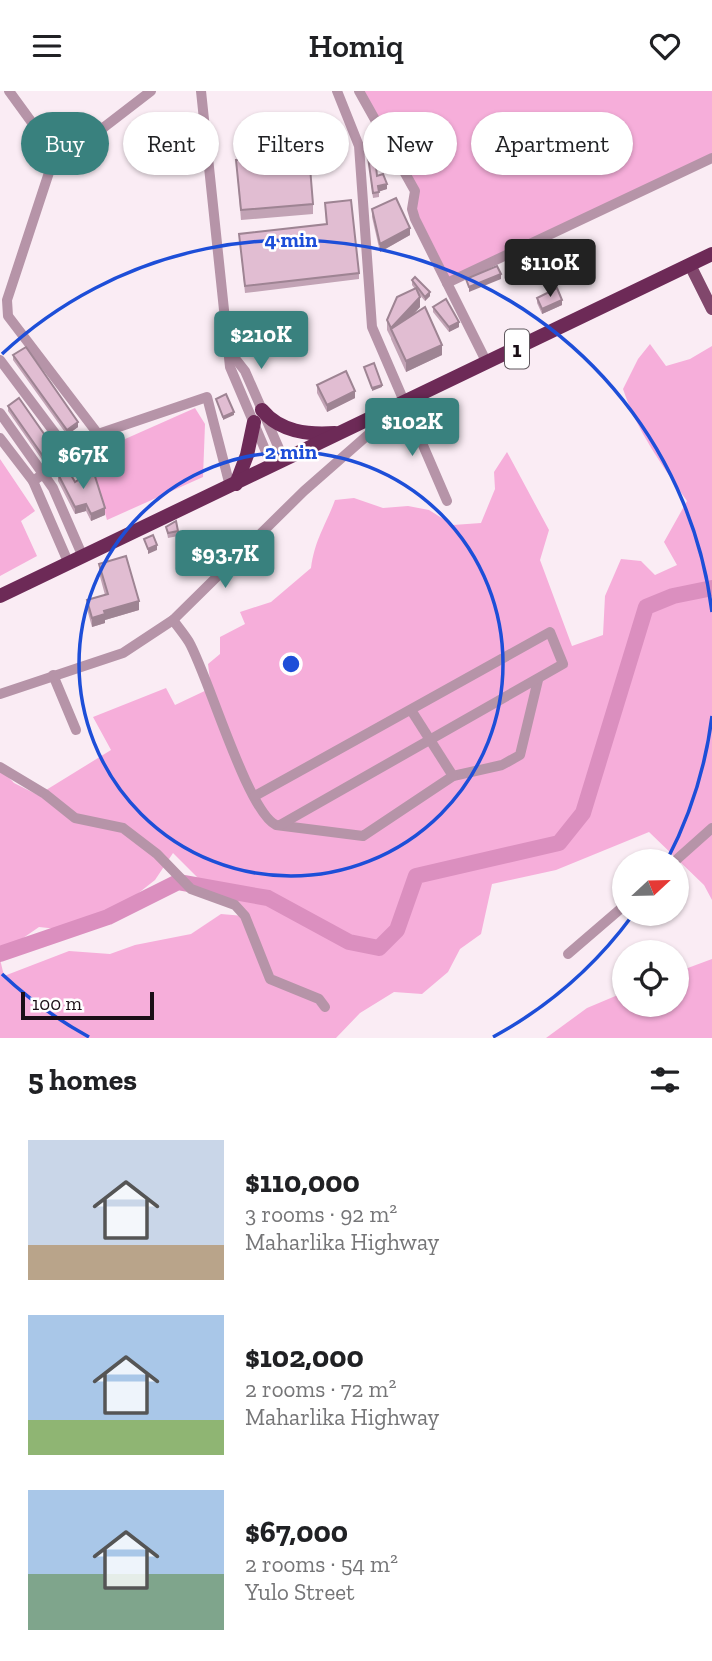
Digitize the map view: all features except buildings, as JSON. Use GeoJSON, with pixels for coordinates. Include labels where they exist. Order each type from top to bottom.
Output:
{"type":"FeatureCollection","features":[{"type":"Feature","properties":{"kind":"highway","name":"1"},"geometry":{"type":"LineString","coordinates":[[0,596],[690,265],[711,259]]}},
{"type":"Feature","properties":{"kind":"highway"},"geometry":{"type":"LineString","coordinates":[[233,485],[247,455],[258,416],[310,435],[344,432]]}},
{"type":"Feature","properties":{"kind":"main road"},"geometry":{"type":"LineString","coordinates":[[690,265],[712,309]]}},
{"type":"Feature","properties":{"kind":"street"},"geometry":{"type":"LineString","coordinates":[[9,91],[24,112]]}},
{"type":"Feature","properties":{"kind":"street"},"geometry":{"type":"LineString","coordinates":[[109,123],[151,91]]}},
{"type":"Feature","properties":{"kind":"street"},"geometry":{"type":"LineString","coordinates":[[201,91],[230,352],[245,372],[258,416],[279,463]]}},
{"type":"Feature","properties":{"kind":"street"},"geometry":{"type":"LineString","coordinates":[[337,91],[359,146],[372,327],[447,501]]}},
{"type":"Feature","properties":{"kind":"street"},"geometry":{"type":"LineString","coordinates":[[359,91],[415,191],[412,209],[415,219],[487,363]]}},
{"type":"Feature","properties":{"kind":"street"},"geometry":{"type":"LineString","coordinates":[[447,283],[712,158]]}},
{"type":"Feature","properties":{"kind":"street"},"geometry":{"type":"LineString","coordinates":[[51,175],[7,300],[8,316],[98,434],[207,397],[233,485]]}},
{"type":"Feature","properties":{"kind":"street"},"geometry":{"type":"LineString","coordinates":[[0,361],[66,448],[67,458],[33,481]]}},
{"type":"Feature","properties":{"kind":"street"},"geometry":{"type":"LineString","coordinates":[[0,694],[123,653],[173,620],[323,473],[405,402]]}},
{"type":"Feature","properties":{"kind":"street"},"geometry":{"type":"LineString","coordinates":[[0,414],[60,501],[83,557]]}},
{"type":"Feature","properties":{"kind":"street"},"geometry":{"type":"LineString","coordinates":[[0,438],[33,481],[69,563]]}},
{"type":"Feature","properties":{"kind":"street"},"geometry":{"type":"LineString","coordinates":[[173,620],[190,644],[255,796],[269,822],[280,825],[363,836],[453,776],[502,765],[520,755],[538,680]]}},
{"type":"Feature","properties":{"kind":"street"},"geometry":{"type":"LineString","coordinates":[[255,796],[550,632],[563,664],[280,825]]}},
{"type":"Feature","properties":{"kind":"street"},"geometry":{"type":"LineString","coordinates":[[53,675],[76,730]]}},
{"type":"Feature","properties":{"kind":"street"},"geometry":{"type":"LineString","coordinates":[[411,710],[453,776]]}},
{"type":"Feature","properties":{"kind":"street"},"geometry":{"type":"LineString","coordinates":[[0,767],[46,794],[75,818],[123,828],[177,872],[191,889],[235,905],[245,916],[271,979],[320,999],[325,1007]]}},
{"type":"Feature","properties":{"kind":"street"},"geometry":{"type":"LineString","coordinates":[[688,849],[712,828]]}},
{"type":"Feature","properties":{"kind":"street"},"geometry":{"type":"LineString","coordinates":[[568,954],[612,916]]}},
{"type":"Feature","properties":{"kind":"shaded area"},"geometry":{"type":"Polygon","coordinates":[[[358,91],[712,91],[712,156],[449,281],[415,220],[414,195],[403,175],[457,175],[457,112],[369,112],[358,91]]]}},
{"type":"Feature","properties":{"kind":"shaded area"},"geometry":{"type":"Polygon","coordinates":[[[650,344],[666,366],[690,359],[712,346],[712,900],[704,885],[690,872],[690,849],[667,849],[649,832],[556,870],[492,884],[481,934],[460,949],[448,972],[422,994],[394,992],[360,1013],[336,1038],[0,1038],[0,959],[4,976],[69,951],[110,954],[135,945],[191,934],[221,914],[244,916],[206,886],[173,853],[155,880],[108,917],[67,930],[39,927],[0,954],[0,768],[14,783],[38,795],[111,750],[93,717],[166,688],[175,705],[211,688],[208,664],[220,654],[220,637],[245,624],[240,612],[271,602],[311,568],[318,541],[335,500],[354,498],[383,508],[408,506],[429,510],[453,525],[481,523],[495,489],[494,472],[507,452],[549,530],[540,560],[572,646],[603,635],[605,596],[621,559],[641,561],[655,575],[677,565],[664,542],[687,501],[643,433],[623,389],[638,359],[650,344]]]}},
{"type":"Feature","properties":{"kind":"shaded area"},"geometry":{"type":"Polygon","coordinates":[[[195,408],[205,424],[203,477],[107,520],[89,455],[195,408]]]}},
{"type":"Feature","properties":{"kind":"shaded area"},"geometry":{"type":"Polygon","coordinates":[[[0,459],[35,511],[21,521],[37,556],[0,576],[0,459]]]}},
{"type":"Feature","properties":{"kind":"shaded area"},"geometry":{"type":"Polygon","coordinates":[[[712,959],[712,1038],[546,1038],[587,1008],[612,997],[612,1017],[689,1017],[689,968],[712,959]]]}},
{"type":"Feature","properties":{"kind":"waterway"},"geometry":{"type":"LineString","coordinates":[[0,954],[108,917],[178,882],[268,898],[349,942],[379,948],[397,930],[416,876],[559,843],[583,813],[646,607],[673,596],[712,588]]}}]}
